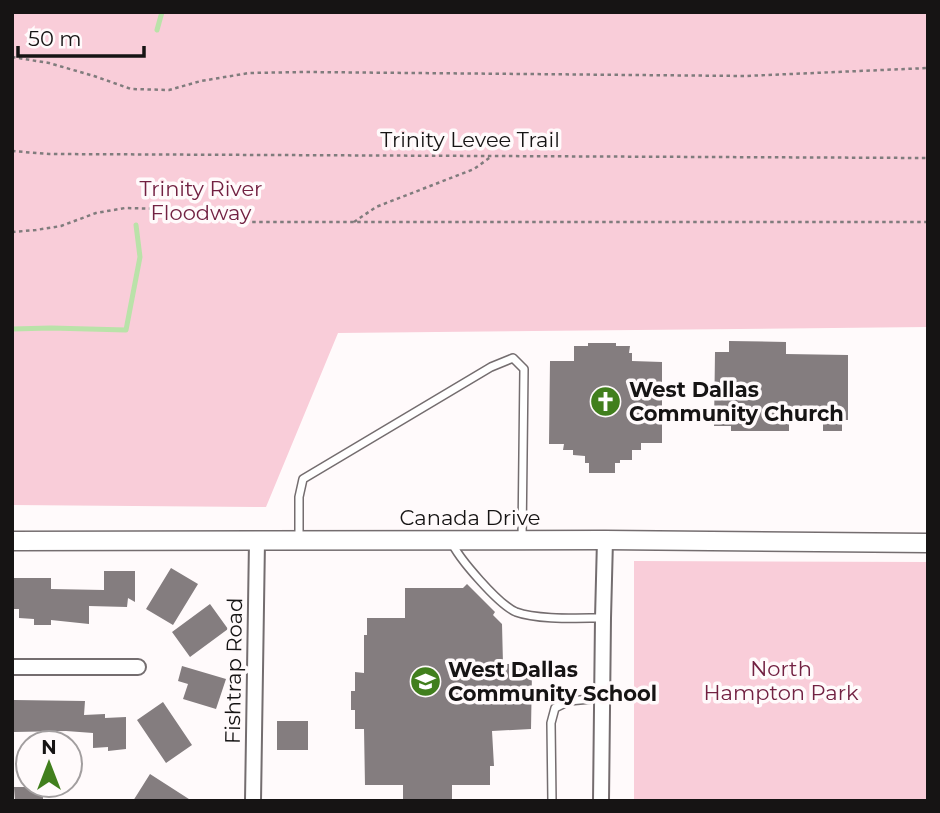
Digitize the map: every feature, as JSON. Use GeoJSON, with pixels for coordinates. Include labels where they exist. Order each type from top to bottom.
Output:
{"type":"FeatureCollection","features":[{"type":"Feature","properties":{"kind":"street","name":"Canada Drive"},"geometry":{"type":"LineString","coordinates":[[12,541],[606,540],[928,543]]}},
{"type":"Feature","properties":{"kind":"street"},"geometry":{"type":"LineString","coordinates":[[601,801],[606,540]]}},
{"type":"Feature","properties":{"kind":"street","name":"Fishtrap Road"},"geometry":{"type":"LineString","coordinates":[[253,801],[257,541]]}},
{"type":"Feature","properties":{"kind":"street"},"geometry":{"type":"LineString","coordinates":[[12,667],[138,667]]}},
{"type":"Feature","properties":{"kind":"lane"},"geometry":{"type":"LineString","coordinates":[[299,541],[299,497],[303,479],[491,367],[513,358],[524,369],[522,540]]}},
{"type":"Feature","properties":{"kind":"lane"},"geometry":{"type":"LineString","coordinates":[[450,540],[456,553],[513,611],[532,615],[603,618]]}},
{"type":"Feature","properties":{"kind":"lane"},"geometry":{"type":"LineString","coordinates":[[552,801],[551,723],[555,708],[569,701],[602,698]]}},
{"type":"Feature","properties":{"kind":"path"},"geometry":{"type":"LineString","coordinates":[[12,57],[48,63],[131,89],[169,90],[201,81],[249,73],[276,72],[745,76],[928,68]]}},
{"type":"Feature","properties":{"kind":"path","name":"Trinity Levee Trail"},"geometry":{"type":"LineString","coordinates":[[12,151],[48,154],[928,158]]}},
{"type":"Feature","properties":{"kind":"path"},"geometry":{"type":"LineString","coordinates":[[354,222],[376,207],[474,169],[492,156]]}},
{"type":"Feature","properties":{"kind":"path"},"geometry":{"type":"LineString","coordinates":[[12,232],[61,226],[125,208],[207,210],[251,222],[928,222]]}},
{"type":"Feature","properties":{"kind":"green space","name":"Trinity River Floodway"},"geometry":{"type":"Polygon","coordinates":[[[12,12],[928,12],[928,327],[338,333],[266,507],[12,505],[12,12]]]}},
{"type":"Feature","properties":{"kind":"green space","name":"North Hampton Park"},"geometry":{"type":"Polygon","coordinates":[[[634,561],[928,562],[928,801],[634,801],[634,561]]]}},
{"type":"Feature","properties":{"kind":"building"},"geometry":{"type":"Polygon","coordinates":[[[729,341],[786,342],[786,354],[848,355],[848,420],[842,420],[842,431],[823,431],[823,420],[789,420],[789,431],[731,431],[731,426],[714,426],[715,352],[729,352],[729,341]]]}},
{"type":"Feature","properties":{"kind":"building","name":"West Dallas Community Church"},"geometry":{"type":"Polygon","coordinates":[[[588,343],[630,346],[632,361],[662,362],[662,443],[641,443],[641,450],[632,450],[632,460],[615,463],[615,473],[589,473],[589,463],[585,463],[585,456],[573,455],[573,450],[563,450],[564,444],[549,444],[550,361],[574,361],[574,346],[588,346],[588,343]]]}},
{"type":"Feature","properties":{"kind":"building"},"geometry":{"type":"Polygon","coordinates":[[[171,568],[198,584],[173,625],[146,609],[171,568]]]}},
{"type":"Feature","properties":{"kind":"building"},"geometry":{"type":"Polygon","coordinates":[[[104,571],[135,571],[135,602],[128,598],[127,607],[89,606],[89,624],[51,620],[51,625],[34,625],[34,619],[19,618],[19,609],[12,609],[12,578],[51,578],[51,589],[104,590],[104,571]]]}},
{"type":"Feature","properties":{"kind":"building"},"geometry":{"type":"Polygon","coordinates":[[[467,584],[495,612],[493,615],[502,624],[503,664],[515,664],[532,671],[531,729],[492,731],[494,766],[490,766],[490,785],[452,785],[452,801],[403,801],[403,785],[365,785],[364,729],[355,729],[351,691],[355,691],[355,672],[364,673],[367,618],[405,618],[405,588],[463,588],[467,584]]]}},
{"type":"Feature","properties":{"kind":"building"},"geometry":{"type":"Polygon","coordinates":[[[210,604],[228,629],[190,657],[172,632],[210,604]]]}},
{"type":"Feature","properties":{"kind":"building"},"geometry":{"type":"Polygon","coordinates":[[[182,666],[226,679],[216,709],[183,699],[188,684],[178,681],[182,666]]]}},
{"type":"Feature","properties":{"kind":"building"},"geometry":{"type":"Polygon","coordinates":[[[14,700],[85,701],[84,715],[126,717],[126,749],[108,751],[108,747],[93,748],[93,733],[84,732],[84,729],[14,729],[14,700]]]}},
{"type":"Feature","properties":{"kind":"building"},"geometry":{"type":"Polygon","coordinates":[[[163,702],[192,745],[166,763],[137,720],[163,702]]]}},
{"type":"Feature","properties":{"kind":"building"},"geometry":{"type":"Polygon","coordinates":[[[277,721],[308,721],[308,750],[277,750],[277,721]]]}},
{"type":"Feature","properties":{"kind":"building"},"geometry":{"type":"Polygon","coordinates":[[[150,774],[192,801],[133,801],[150,774]]]}},
{"type":"Feature","properties":{"kind":"building"},"geometry":{"type":"Polygon","coordinates":[[[15,799],[43,799],[43,801],[15,799]]]}},
{"type":"Feature","properties":{"kind":"waterway"},"geometry":{"type":"LineString","coordinates":[[157,30],[162,12]]}},
{"type":"Feature","properties":{"kind":"waterway"},"geometry":{"type":"LineString","coordinates":[[12,329],[126,330],[140,257],[136,225]]}},
{"type":"Feature","properties":{"kind":"place","name":"West Dallas Community Church"},"geometry":{"type":"Point","coordinates":[606,402]}},
{"type":"Feature","properties":{"kind":"place","name":"West Dallas Community School"},"geometry":{"type":"Point","coordinates":[425,682]}}]}
